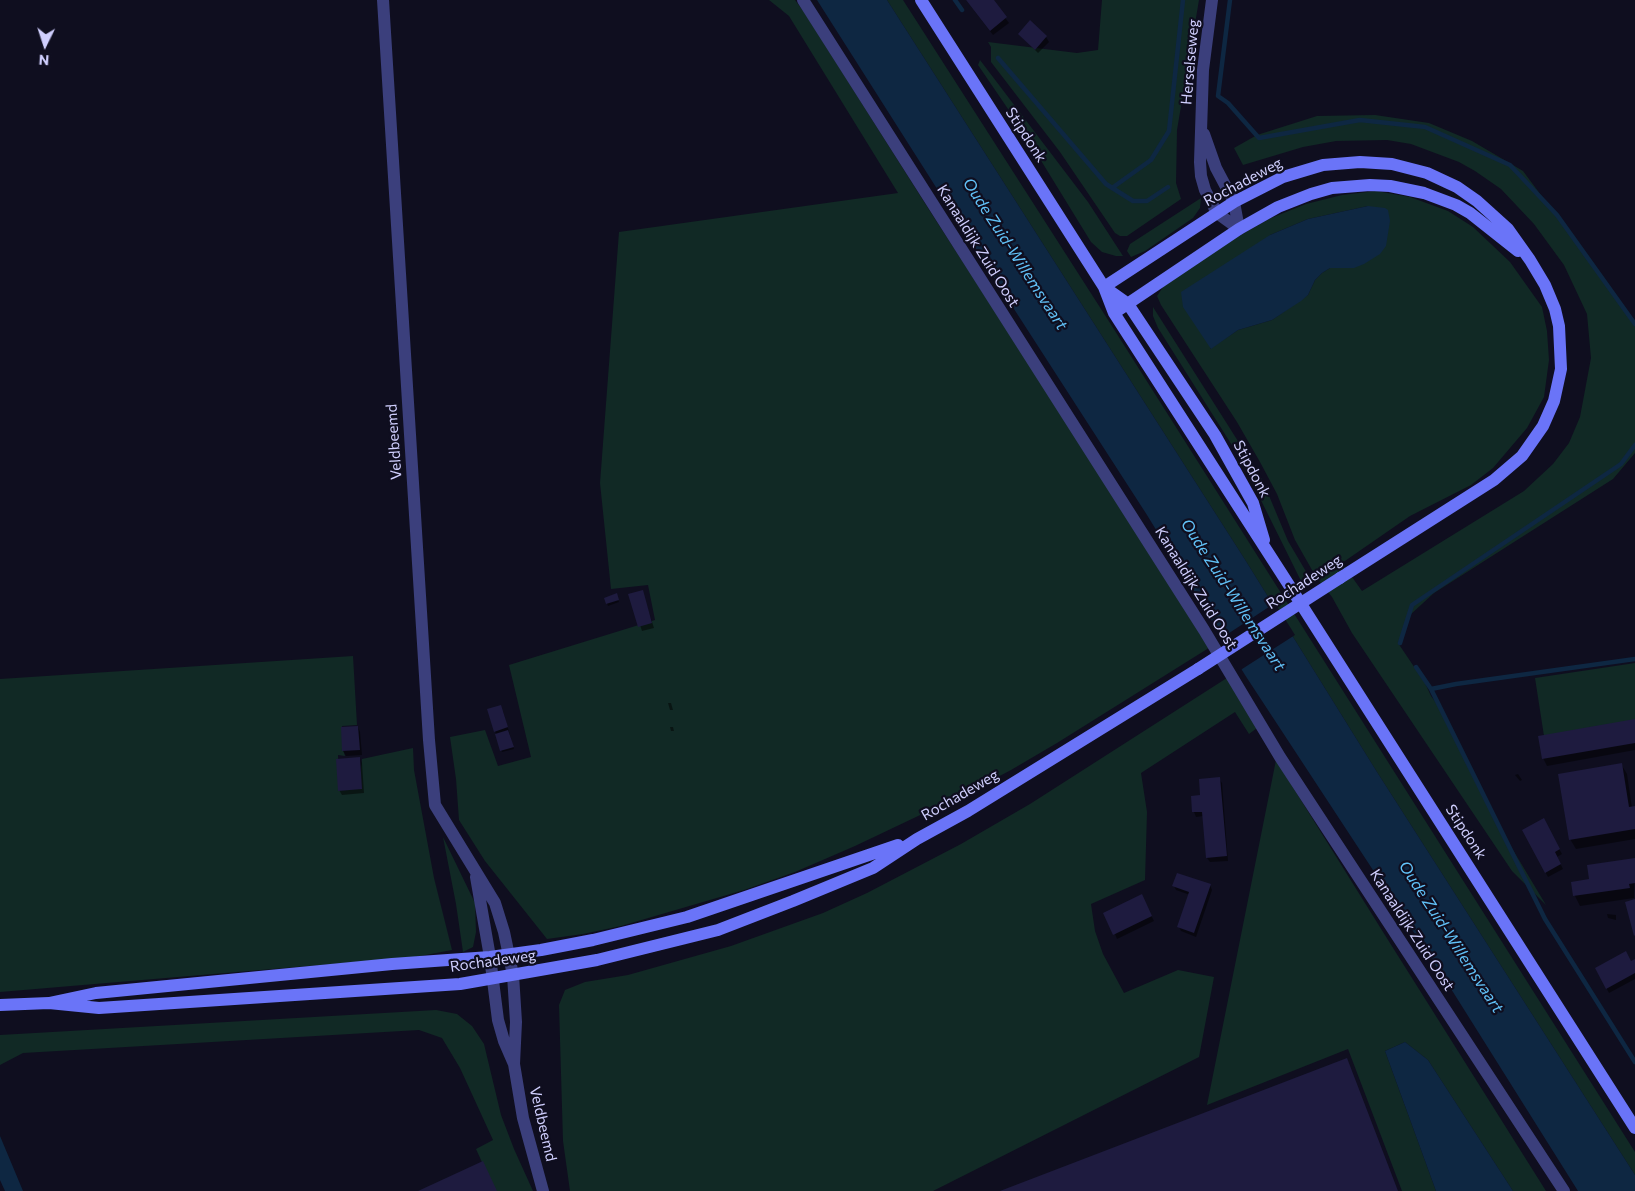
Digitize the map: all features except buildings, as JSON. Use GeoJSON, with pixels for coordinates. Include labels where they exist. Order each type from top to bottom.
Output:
{"type":"FeatureCollection","features":[{"type":"Feature","properties":{"kind":"main road","name":"Stipdonk"},"geometry":{"type":"LineString","coordinates":[[921,0],[1104,287],[1114,313],[1635,1128]]}},
{"type":"Feature","properties":{"kind":"main road","name":"Rochadeweg"},"geometry":{"type":"LineString","coordinates":[[0,1005],[49,1003],[99,1008],[451,984],[493,979],[597,960],[718,930],[793,901],[873,868],[917,839],[968,811],[1198,669],[1494,480],[1522,456],[1543,426],[1554,401],[1558,386],[1561,369],[1560,341],[1555,309],[1545,285],[1530,260],[1508,229],[1477,201],[1442,179],[1409,167],[1360,162],[1323,165],[1283,177],[1234,202],[1104,287]]}},
{"type":"Feature","properties":{"kind":"main road","name":"Rochadeweg"},"geometry":{"type":"LineString","coordinates":[[1114,313],[1239,229],[1278,207],[1332,188],[1370,184],[1424,193],[1456,205],[1486,224],[1530,260]]}},
{"type":"Feature","properties":{"kind":"main road","name":"Stipdonk"},"geometry":{"type":"LineString","coordinates":[[1104,287],[1128,304],[1215,435],[1253,503],[1268,554]]}},
{"type":"Feature","properties":{"kind":"main road","name":"Rochadeweg"},"geometry":{"type":"LineString","coordinates":[[49,1003],[96,993],[392,964],[490,957],[546,950],[687,917],[917,839]]}},
{"type":"Feature","properties":{"kind":"street","name":"Veldbeemd"},"geometry":{"type":"LineString","coordinates":[[383,0],[429,740],[435,805],[495,903],[514,976],[516,1022],[514,1064],[523,1118],[543,1191]]}},
{"type":"Feature","properties":{"kind":"street","name":"Kanaaldijk Zuid Oost"},"geometry":{"type":"LineString","coordinates":[[803,0],[1204,630],[1280,757],[1564,1191]]}},
{"type":"Feature","properties":{"kind":"street","name":"Herselseweg"},"geometry":{"type":"LineString","coordinates":[[1212,0],[1203,70],[1201,176],[1205,190],[1217,214],[1239,229]]}},
{"type":"Feature","properties":{"kind":"street","name":"Herselseweg"},"geometry":{"type":"LineString","coordinates":[[1201,127],[1213,161],[1234,202],[1239,229]]}},
{"type":"Feature","properties":{"kind":"street","name":"Veldbeemd"},"geometry":{"type":"LineString","coordinates":[[475,871],[490,957],[498,1020],[504,1041],[514,1064]]}},
{"type":"Feature","properties":{"kind":"green space"},"geometry":{"type":"Polygon","coordinates":[[[769,0],[795,0],[804,12],[933,216],[1212,646],[1011,770],[855,846],[795,872],[744,890],[621,926],[547,939],[485,861],[459,820],[450,737],[485,730],[498,766],[531,757],[509,665],[655,620],[648,585],[611,589],[600,483],[619,232],[898,193],[789,16],[769,0]]]}},
{"type":"Feature","properties":{"kind":"green space"},"geometry":{"type":"Polygon","coordinates":[[[887,0],[903,0],[1110,323],[1635,1152],[1635,1175],[1377,772],[1244,558],[887,0]]]}},
{"type":"Feature","properties":{"kind":"green space"},"geometry":{"type":"Polygon","coordinates":[[[1102,0],[1199,0],[1177,130],[1176,183],[1181,199],[1127,236],[1120,236],[1115,233],[1060,152],[991,62],[991,47],[988,42],[1077,53],[1098,50],[1102,0]]]}},
{"type":"Feature","properties":{"kind":"green space"},"geometry":{"type":"Polygon","coordinates":[[[980,60],[1088,202],[1123,256],[1102,252],[1091,242],[1021,128],[978,65],[980,60]]]}},
{"type":"Feature","properties":{"kind":"green space"},"geometry":{"type":"Polygon","coordinates":[[[1375,115],[1429,123],[1472,141],[1523,171],[1635,323],[1635,453],[1613,479],[1434,593],[1410,615],[1398,643],[1425,683],[1431,696],[1446,716],[1498,825],[1546,905],[1512,871],[1352,633],[1332,597],[1316,577],[1295,540],[1277,494],[1260,462],[1237,422],[1157,296],[1167,281],[1271,218],[1306,204],[1342,195],[1376,191],[1410,197],[1448,211],[1473,227],[1510,262],[1542,307],[1547,331],[1549,360],[1544,397],[1527,428],[1493,468],[1471,485],[1410,516],[1342,563],[1362,591],[1524,491],[1553,464],[1569,443],[1580,417],[1591,358],[1587,314],[1564,265],[1534,224],[1501,189],[1459,162],[1411,144],[1387,140],[1336,141],[1303,147],[1243,165],[1234,148],[1257,135],[1317,116],[1375,115]],[[1368,206],[1308,219],[1270,235],[1210,349],[1238,330],[1272,320],[1308,295],[1315,280],[1322,273],[1330,268],[1340,268],[1368,206]]]}},
{"type":"Feature","properties":{"kind":"green space"},"geometry":{"type":"Polygon","coordinates":[[[1201,198],[1200,208],[1193,218],[1145,251],[1131,257],[1127,251],[1130,244],[1201,198]]]}},
{"type":"Feature","properties":{"kind":"green space"},"geometry":{"type":"Polygon","coordinates":[[[1153,307],[1262,479],[1288,541],[1311,580],[1303,585],[1240,458],[1158,328],[1153,316],[1153,307]]]}},
{"type":"Feature","properties":{"kind":"green space"},"geometry":{"type":"Polygon","coordinates":[[[353,656],[357,725],[342,726],[342,746],[345,756],[338,755],[339,786],[359,785],[362,759],[413,748],[414,770],[434,878],[452,950],[415,957],[0,992],[0,679],[353,656]]]}},
{"type":"Feature","properties":{"kind":"green space"},"geometry":{"type":"Polygon","coordinates":[[[1635,663],[1635,722],[1544,736],[1535,678],[1635,663]]]}},
{"type":"Feature","properties":{"kind":"green space"},"geometry":{"type":"Polygon","coordinates":[[[1230,676],[1261,725],[1249,734],[1235,712],[1141,773],[1147,812],[1145,880],[1091,904],[1095,931],[1103,954],[1124,993],[1178,970],[1214,977],[1199,1057],[933,1191],[570,1191],[563,1141],[559,1005],[565,990],[585,982],[628,975],[731,946],[823,913],[867,893],[961,844],[1030,804],[1230,676]]]}},
{"type":"Feature","properties":{"kind":"green space"},"geometry":{"type":"Polygon","coordinates":[[[1276,760],[1546,1191],[1513,1191],[1428,1060],[1405,1042],[1385,1051],[1436,1191],[1402,1191],[1348,1049],[1207,1105],[1276,760]]]}},
{"type":"Feature","properties":{"kind":"green space"},"geometry":{"type":"Polygon","coordinates":[[[443,837],[475,903],[476,932],[473,947],[463,952],[456,904],[443,837]]]}},
{"type":"Feature","properties":{"kind":"green space"},"geometry":{"type":"Polygon","coordinates":[[[436,1010],[457,1014],[472,1026],[484,1044],[501,1115],[533,1191],[495,1191],[476,1149],[493,1140],[460,1068],[442,1038],[419,1030],[23,1053],[0,1065],[0,1035],[436,1010]]]}},
{"type":"Feature","properties":{"kind":"water","name":"Oude Zuid-Willemsvaart"},"geometry":{"type":"Polygon","coordinates":[[[817,0],[887,0],[1244,558],[1377,772],[1635,1175],[1635,1191],[1578,1191],[1453,992],[1245,675],[1147,515],[817,0]]]}},
{"type":"Feature","properties":{"kind":"water"},"geometry":{"type":"Polygon","coordinates":[[[1368,206],[1388,210],[1390,221],[1386,246],[1380,254],[1354,268],[1330,268],[1315,280],[1308,295],[1301,301],[1272,320],[1238,330],[1211,349],[1183,307],[1181,292],[1270,235],[1308,219],[1368,206]]]}},
{"type":"Feature","properties":{"kind":"water"},"geometry":{"type":"Polygon","coordinates":[[[1405,1042],[1428,1060],[1513,1191],[1436,1191],[1385,1051],[1405,1042]]]}},
{"type":"Feature","properties":{"kind":"water"},"geometry":{"type":"Polygon","coordinates":[[[0,1136],[23,1191],[5,1191],[0,1180],[0,1136]]]}},
{"type":"Feature","properties":{"kind":"pier"},"geometry":{"type":"Polygon","coordinates":[[[1275,603],[1295,635],[1239,671],[1220,639],[1275,603]]]}},
{"type":"Feature","properties":{"kind":"waterway"},"geometry":{"type":"LineString","coordinates":[[955,0],[962,10]]}},
{"type":"Feature","properties":{"kind":"waterway"},"geometry":{"type":"LineString","coordinates":[[1112,188],[1151,160],[1169,131],[1183,0]]}},
{"type":"Feature","properties":{"kind":"waterway"},"geometry":{"type":"LineString","coordinates":[[1230,0],[1218,96],[1228,103],[1259,138],[1360,120],[1425,127],[1510,165],[1557,215],[1635,324]]}},
{"type":"Feature","properties":{"kind":"waterway"},"geometry":{"type":"LineString","coordinates":[[998,58],[1106,184],[1133,201],[1147,201],[1168,187]]}},
{"type":"Feature","properties":{"kind":"waterway"},"geometry":{"type":"LineString","coordinates":[[1400,643],[1412,605],[1621,464],[1635,445]]}},
{"type":"Feature","properties":{"kind":"waterway"},"geometry":{"type":"LineString","coordinates":[[1635,659],[1431,689],[1545,919],[1635,1062]]}},
{"type":"Feature","properties":{"kind":"waterway"},"geometry":{"type":"LineString","coordinates":[[1416,667],[1431,689]]}}]}
